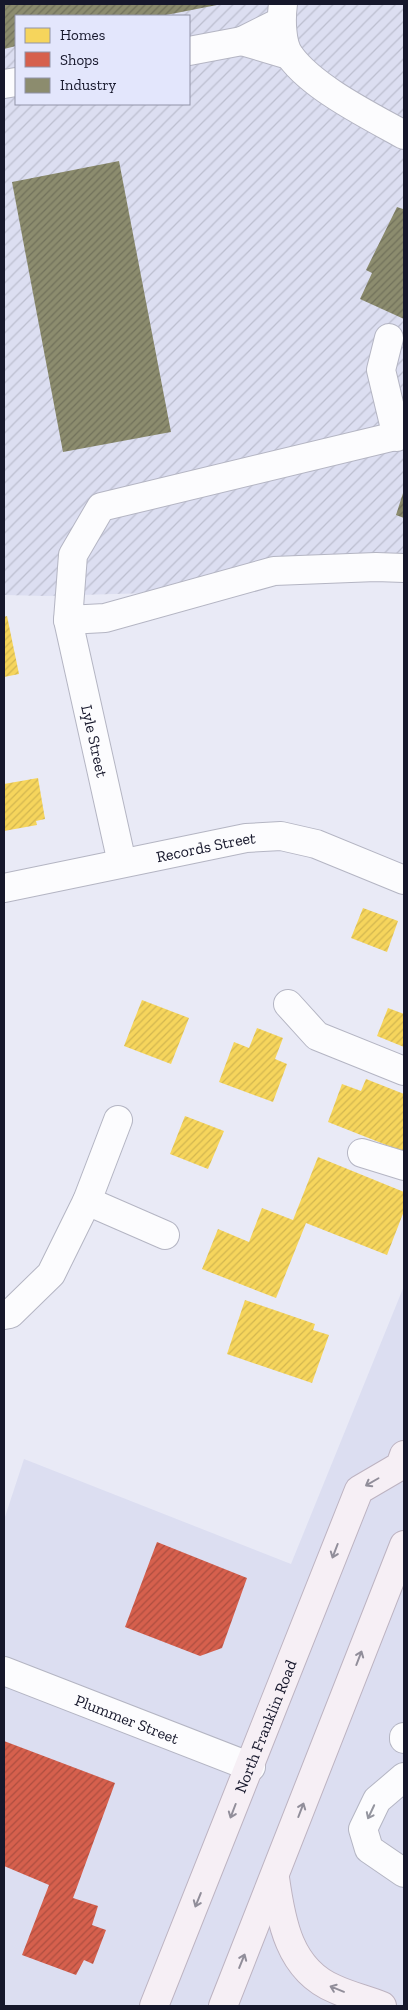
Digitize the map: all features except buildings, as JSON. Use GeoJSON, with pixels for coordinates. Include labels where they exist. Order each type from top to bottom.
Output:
{"type":"FeatureCollection","features":[{"type":"Feature","properties":{"kind":"main road","name":"North Franklin Road"},"geometry":{"type":"LineString","coordinates":[[154,2006],[359,1490],[403,1467]]}},
{"type":"Feature","properties":{"kind":"main road"},"geometry":{"type":"LineString","coordinates":[[223,2006],[404,1545]]}},
{"type":"Feature","properties":{"kind":"main road"},"geometry":{"type":"LineString","coordinates":[[275,1877],[284,1929],[299,1960],[321,1981],[334,1989],[382,2006]]}},
{"type":"Feature","properties":{"kind":"street"},"geometry":{"type":"LineString","coordinates":[[190,51],[242,41],[281,13],[288,55]]}},
{"type":"Feature","properties":{"kind":"street"},"geometry":{"type":"LineString","coordinates":[[242,41],[288,55],[313,79],[363,112],[404,135]]}},
{"type":"Feature","properties":{"kind":"street"},"geometry":{"type":"LineString","coordinates":[[389,338],[381,370],[401,436]]}},
{"type":"Feature","properties":{"kind":"street","name":"Lyle Street"},"geometry":{"type":"LineString","coordinates":[[122,863],[68,620],[73,555],[101,507],[401,436]]}},
{"type":"Feature","properties":{"kind":"street"},"geometry":{"type":"LineString","coordinates":[[68,620],[105,618],[274,571],[376,567],[404,568]]}},
{"type":"Feature","properties":{"kind":"street","name":"Records Street"},"geometry":{"type":"LineString","coordinates":[[4,888],[246,838],[281,836],[316,844],[404,880]]}},
{"type":"Feature","properties":{"kind":"street"},"geometry":{"type":"LineString","coordinates":[[288,1004],[317,1036],[404,1071]]}},
{"type":"Feature","properties":{"kind":"street"},"geometry":{"type":"LineString","coordinates":[[4,1315],[10,1314],[51,1274],[87,1201],[118,1120]]}},
{"type":"Feature","properties":{"kind":"street"},"geometry":{"type":"LineString","coordinates":[[362,1152],[404,1166]]}},
{"type":"Feature","properties":{"kind":"street"},"geometry":{"type":"LineString","coordinates":[[87,1201],[165,1235]]}},
{"type":"Feature","properties":{"kind":"street","name":"Plummer Street"},"geometry":{"type":"LineString","coordinates":[[4,1671],[250,1767]]}},
{"type":"Feature","properties":{"kind":"street"},"geometry":{"type":"LineString","coordinates":[[404,1777],[377,1800],[363,1830],[369,1849],[404,1873]]}},
{"type":"Feature","properties":{"kind":"shaded area"},"geometry":{"type":"Polygon","coordinates":[[[4,4],[404,4],[404,580],[377,574],[149,593],[46,596],[4,595],[4,4]]]}},
{"type":"Feature","properties":{"kind":"shaded area"},"geometry":{"type":"Polygon","coordinates":[[[404,1286],[404,2006],[4,2006],[4,1520],[24,1459],[291,1564],[404,1286]]]}}]}
